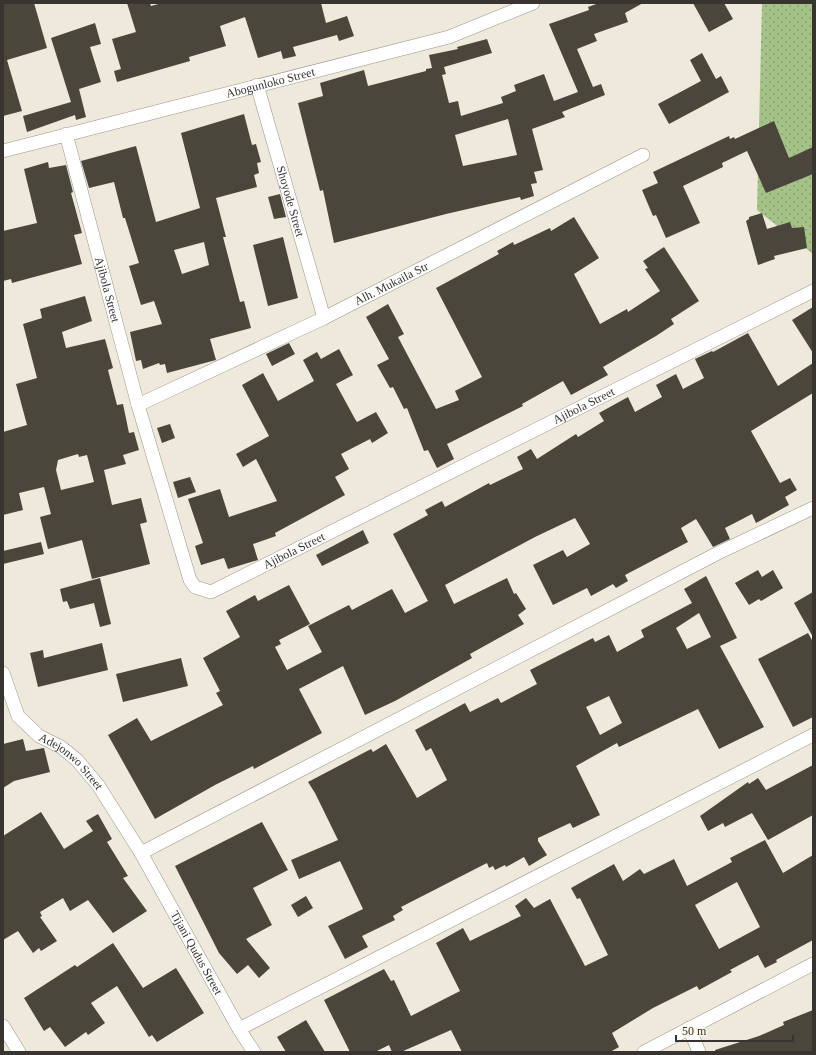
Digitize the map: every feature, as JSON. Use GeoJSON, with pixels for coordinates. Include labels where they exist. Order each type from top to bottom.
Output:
{"type":"FeatureCollection","features":[{"type":"Feature","properties":{"kind":"street","name":"Abogunloko Street"},"geometry":{"type":"LineString","coordinates":[[3,151],[449,37],[533,3]]}},
{"type":"Feature","properties":{"kind":"street","name":"Shoyode Street"},"geometry":{"type":"LineString","coordinates":[[257,85],[324,318]]}},
{"type":"Feature","properties":{"kind":"street","name":"Ajibola Street"},"geometry":{"type":"LineString","coordinates":[[66,134],[138,405],[190,580],[196,587],[211,592],[813,291]]}},
{"type":"Feature","properties":{"kind":"street","name":"Alh. Mukaila Str"},"geometry":{"type":"LineString","coordinates":[[138,405],[324,318],[642,155]]}},
{"type":"Feature","properties":{"kind":"street"},"geometry":{"type":"LineString","coordinates":[[141,853],[711,557],[813,508]]}},
{"type":"Feature","properties":{"kind":"street","name":"Adejonwo Street"},"geometry":{"type":"LineString","coordinates":[[3,673],[18,716],[39,736],[61,747],[77,760],[98,785],[141,853]]}},
{"type":"Feature","properties":{"kind":"street"},"geometry":{"type":"LineString","coordinates":[[239,1028],[813,735]]}},
{"type":"Feature","properties":{"kind":"street","name":"Tijani Qudus Street"},"geometry":{"type":"LineString","coordinates":[[141,853],[254,1052]]}},
{"type":"Feature","properties":{"kind":"street"},"geometry":{"type":"LineString","coordinates":[[644,1052],[813,964]]}},
{"type":"Feature","properties":{"kind":"street"},"geometry":{"type":"LineString","coordinates":[[3,1026],[19,1052]]}},
{"type":"Feature","properties":{"kind":"street"},"geometry":{"type":"LineString","coordinates":[[689,1028],[699,1052]]}},
{"type":"Feature","properties":{"kind":"green space"},"geometry":{"type":"Polygon","coordinates":[[[762,3],[813,3],[813,254],[757,210],[762,3]]]}},
{"type":"Feature","properties":{"kind":"building"},"geometry":{"type":"Polygon","coordinates":[[[3,3],[34,3],[47,48],[7,60],[22,111],[3,116],[3,3]]]}},
{"type":"Feature","properties":{"kind":"building"},"geometry":{"type":"Polygon","coordinates":[[[127,3],[150,3],[151,6],[162,3],[321,3],[326,23],[347,16],[354,36],[339,41],[337,35],[293,47],[296,56],[283,59],[281,51],[258,58],[245,17],[220,26],[226,46],[189,57],[190,61],[117,82],[114,71],[121,69],[112,39],[136,32],[127,3]]]}},
{"type":"Feature","properties":{"kind":"building"},"geometry":{"type":"Polygon","coordinates":[[[599,3],[643,3],[625,13],[628,22],[594,34],[597,41],[577,49],[593,87],[601,84],[605,95],[562,112],[565,117],[532,129],[543,170],[534,172],[537,183],[531,184],[534,196],[521,200],[520,197],[446,214],[334,243],[323,190],[320,191],[298,103],[323,96],[320,83],[364,70],[368,86],[426,71],[426,69],[432,68],[429,55],[458,49],[457,47],[487,39],[492,53],[444,67],[446,74],[442,75],[449,103],[458,101],[461,116],[503,103],[501,97],[516,91],[514,85],[544,74],[554,101],[578,92],[549,24],[589,10],[588,7],[599,3]],[[508,119],[455,135],[463,166],[517,155],[508,119]]]}},
{"type":"Feature","properties":{"kind":"building"},"geometry":{"type":"Polygon","coordinates":[[[693,3],[724,3],[733,19],[709,32],[693,3]]]}},
{"type":"Feature","properties":{"kind":"building"},"geometry":{"type":"Polygon","coordinates":[[[95,23],[101,44],[90,47],[101,82],[79,89],[86,117],[76,120],[75,115],[27,132],[23,116],[71,102],[51,38],[95,23]]]}},
{"type":"Feature","properties":{"kind":"building"},"geometry":{"type":"Polygon","coordinates":[[[702,53],[716,79],[721,76],[729,92],[669,124],[658,104],[701,81],[690,60],[702,53]]]}},
{"type":"Feature","properties":{"kind":"building"},"geometry":{"type":"Polygon","coordinates":[[[244,114],[252,145],[256,144],[261,162],[257,163],[259,173],[254,175],[257,187],[216,198],[226,237],[223,237],[240,302],[244,301],[251,328],[210,339],[216,360],[167,373],[165,364],[160,365],[159,363],[143,369],[141,360],[136,361],[130,332],[162,324],[154,301],[141,305],[129,266],[139,263],[125,218],[123,218],[114,182],[89,188],[81,161],[136,146],[156,222],[200,208],[181,133],[244,114]],[[204,242],[174,250],[182,274],[209,265],[204,242]]]}},
{"type":"Feature","properties":{"kind":"building"},"geometry":{"type":"Polygon","coordinates":[[[774,121],[789,158],[813,147],[813,174],[766,193],[747,151],[722,163],[723,167],[683,186],[700,223],[666,238],[656,215],[653,216],[642,190],[658,183],[653,172],[729,136],[730,139],[734,137],[735,139],[774,121]]]}},
{"type":"Feature","properties":{"kind":"building"},"geometry":{"type":"Polygon","coordinates":[[[48,162],[49,168],[66,165],[73,192],[71,193],[82,233],[74,235],[82,264],[12,283],[11,279],[3,281],[3,231],[37,223],[24,169],[48,162]]]}},
{"type":"Feature","properties":{"kind":"building"},"geometry":{"type":"Polygon","coordinates":[[[280,194],[286,217],[274,219],[268,197],[280,194]]]}},
{"type":"Feature","properties":{"kind":"building"},"geometry":{"type":"Polygon","coordinates":[[[762,213],[767,229],[790,222],[792,228],[804,227],[807,248],[774,256],[775,259],[758,265],[746,221],[749,217],[762,213]]]}},
{"type":"Feature","properties":{"kind":"building"},"geometry":{"type":"Polygon","coordinates":[[[574,217],[599,258],[574,274],[600,324],[627,309],[628,312],[660,291],[645,269],[648,268],[643,261],[664,247],[699,301],[671,319],[674,324],[603,367],[608,375],[571,395],[563,381],[522,404],[523,406],[447,444],[454,459],[437,468],[428,450],[424,451],[407,408],[404,409],[393,387],[390,388],[377,365],[389,359],[366,317],[388,304],[404,334],[398,337],[436,409],[459,400],[455,391],[482,377],[436,288],[499,254],[497,251],[513,242],[514,245],[550,228],[551,231],[574,217]]]}},
{"type":"Feature","properties":{"kind":"building"},"geometry":{"type":"Polygon","coordinates":[[[283,237],[298,298],[268,306],[253,245],[283,237]]]}},
{"type":"Feature","properties":{"kind":"building"},"geometry":{"type":"Polygon","coordinates":[[[85,296],[92,321],[62,332],[66,348],[105,339],[113,368],[108,370],[117,405],[123,404],[129,433],[134,432],[139,450],[123,455],[126,464],[104,470],[112,505],[141,498],[147,522],[140,524],[150,564],[92,579],[82,540],[48,549],[40,517],[51,514],[44,487],[19,493],[23,510],[3,515],[3,432],[27,425],[16,384],[37,378],[23,324],[42,318],[40,309],[85,296]],[[78,454],[58,460],[56,470],[61,490],[94,482],[87,455],[79,457],[78,454]]]}},
{"type":"Feature","properties":{"kind":"building"},"geometry":{"type":"Polygon","coordinates":[[[813,307],[813,353],[792,320],[813,307]]]}},
{"type":"Feature","properties":{"kind":"building"},"geometry":{"type":"Polygon","coordinates":[[[748,333],[778,386],[813,363],[813,393],[751,431],[780,483],[790,478],[797,490],[785,497],[789,505],[756,523],[752,514],[725,528],[730,539],[713,547],[696,519],[681,528],[688,542],[625,575],[628,581],[616,588],[613,584],[591,596],[587,588],[553,605],[533,565],[563,550],[567,557],[590,544],[575,518],[535,537],[445,585],[454,604],[507,578],[514,594],[516,593],[526,609],[518,615],[524,624],[470,654],[472,658],[395,701],[365,715],[343,666],[299,689],[322,733],[254,769],[253,766],[215,785],[155,819],[108,735],[137,718],[151,741],[223,705],[216,693],[220,691],[203,658],[240,637],[226,611],[255,595],[258,601],[289,585],[310,624],[279,640],[281,644],[275,647],[287,670],[322,652],[308,626],[349,605],[352,610],[392,589],[405,613],[428,601],[393,534],[428,515],[425,510],[442,501],[445,507],[489,483],[490,485],[523,469],[517,457],[531,449],[537,459],[576,434],[578,437],[604,421],[599,413],[628,397],[635,412],[662,397],[656,385],[676,374],[683,389],[704,378],[695,359],[712,351],[713,352],[748,333]]]}},
{"type":"Feature","properties":{"kind":"building"},"geometry":{"type":"Polygon","coordinates":[[[289,343],[295,354],[272,366],[266,354],[289,343]]]}},
{"type":"Feature","properties":{"kind":"building"},"geometry":{"type":"Polygon","coordinates":[[[339,349],[353,375],[336,384],[355,419],[357,422],[376,412],[388,433],[372,443],[370,439],[341,454],[349,469],[335,477],[345,495],[275,533],[276,536],[253,544],[258,560],[228,569],[224,558],[201,565],[195,546],[203,543],[188,499],[220,489],[229,517],[277,501],[256,459],[243,467],[236,454],[269,436],[242,385],[263,373],[278,401],[314,381],[303,360],[317,352],[321,359],[339,349]]]}},
{"type":"Feature","properties":{"kind":"building"},"geometry":{"type":"Polygon","coordinates":[[[170,424],[175,438],[162,443],[157,428],[170,424]]]}},
{"type":"Feature","properties":{"kind":"building"},"geometry":{"type":"Polygon","coordinates":[[[190,477],[196,492],[178,498],[173,482],[190,477]]]}},
{"type":"Feature","properties":{"kind":"building"},"geometry":{"type":"Polygon","coordinates":[[[363,530],[369,543],[322,566],[316,555],[363,530]]]}},
{"type":"Feature","properties":{"kind":"building"},"geometry":{"type":"Polygon","coordinates":[[[41,542],[44,554],[3,564],[3,551],[41,542]]]}},
{"type":"Feature","properties":{"kind":"building"},"geometry":{"type":"Polygon","coordinates":[[[758,570],[762,577],[773,570],[783,588],[761,601],[759,599],[749,605],[735,583],[758,570]]]}},
{"type":"Feature","properties":{"kind":"building"},"geometry":{"type":"Polygon","coordinates":[[[706,576],[737,638],[720,646],[764,727],[719,749],[698,709],[619,747],[617,743],[576,766],[600,815],[573,828],[570,823],[538,838],[538,841],[547,855],[529,866],[524,857],[506,867],[505,865],[495,870],[493,866],[489,868],[487,863],[401,907],[403,910],[393,916],[395,920],[362,936],[368,947],[345,959],[328,926],[363,909],[340,861],[299,879],[291,860],[338,840],[308,782],[371,749],[373,752],[386,744],[417,798],[447,780],[431,748],[426,751],[415,730],[465,703],[470,712],[498,698],[501,703],[537,684],[530,670],[593,638],[595,642],[609,635],[617,652],[644,637],[641,630],[692,603],[684,589],[706,576]],[[699,613],[676,628],[687,649],[711,637],[699,613]],[[609,696],[586,707],[600,735],[622,723],[609,696]]]}},
{"type":"Feature","properties":{"kind":"building"},"geometry":{"type":"Polygon","coordinates":[[[100,578],[111,624],[100,627],[94,603],[70,609],[67,601],[63,602],[60,589],[100,578]]]}},
{"type":"Feature","properties":{"kind":"building"},"geometry":{"type":"Polygon","coordinates":[[[813,592],[813,637],[794,603],[813,592]]]}},
{"type":"Feature","properties":{"kind":"building"},"geometry":{"type":"Polygon","coordinates":[[[808,633],[813,642],[813,717],[793,727],[758,659],[808,633]]]}},
{"type":"Feature","properties":{"kind":"building"},"geometry":{"type":"Polygon","coordinates":[[[102,643],[108,670],[38,687],[30,653],[43,650],[44,658],[102,643]]]}},
{"type":"Feature","properties":{"kind":"building"},"geometry":{"type":"Polygon","coordinates":[[[181,658],[188,686],[123,702],[116,674],[181,658]]]}},
{"type":"Feature","properties":{"kind":"building"},"geometry":{"type":"Polygon","coordinates":[[[23,739],[26,751],[44,748],[50,772],[14,781],[3,788],[3,744],[23,739]]]}},
{"type":"Feature","properties":{"kind":"building"},"geometry":{"type":"Polygon","coordinates":[[[813,765],[813,815],[768,840],[752,813],[725,827],[723,823],[708,831],[700,816],[748,782],[749,784],[758,778],[766,790],[813,765]]]}},
{"type":"Feature","properties":{"kind":"building"},"geometry":{"type":"Polygon","coordinates":[[[41,812],[64,849],[93,831],[86,821],[98,814],[112,839],[107,842],[128,876],[123,878],[147,911],[113,933],[88,900],[70,911],[63,898],[40,912],[42,916],[40,917],[57,941],[41,951],[39,948],[33,953],[18,931],[3,940],[3,836],[41,812]]]}},
{"type":"Feature","properties":{"kind":"building"},"geometry":{"type":"Polygon","coordinates":[[[262,822],[288,870],[253,888],[272,925],[246,939],[270,968],[259,978],[248,965],[237,974],[219,953],[175,866],[262,822]]]}},
{"type":"Feature","properties":{"kind":"building"},"geometry":{"type":"Polygon","coordinates":[[[765,840],[783,873],[813,855],[813,940],[776,960],[777,962],[765,968],[758,955],[730,970],[732,972],[699,990],[697,986],[653,1008],[612,1033],[619,1047],[610,1052],[462,1052],[451,1030],[401,1052],[392,1052],[389,1045],[375,1052],[350,1052],[324,1000],[384,969],[391,981],[394,980],[411,1016],[460,991],[436,943],[463,928],[470,941],[521,916],[515,906],[526,898],[534,908],[550,899],[585,966],[608,955],[580,898],[577,899],[571,888],[614,864],[623,881],[640,869],[644,874],[674,859],[687,886],[732,862],[730,858],[765,840]],[[737,882],[695,905],[719,949],[760,927],[737,882]]]}},
{"type":"Feature","properties":{"kind":"building"},"geometry":{"type":"Polygon","coordinates":[[[306,896],[313,908],[298,917],[291,905],[306,896]]]}},
{"type":"Feature","properties":{"kind":"building"},"geometry":{"type":"Polygon","coordinates":[[[113,943],[143,988],[176,968],[204,1013],[157,1042],[152,1035],[149,1037],[117,986],[91,1003],[105,1023],[88,1035],[86,1032],[65,1047],[50,1027],[44,1031],[24,998],[75,965],[77,967],[113,943]]]}},
{"type":"Feature","properties":{"kind":"building"},"geometry":{"type":"Polygon","coordinates":[[[813,1010],[813,1052],[715,1052],[715,1050],[759,1036],[784,1025],[783,1022],[813,1010]]]}},
{"type":"Feature","properties":{"kind":"building"},"geometry":{"type":"Polygon","coordinates":[[[306,1020],[325,1052],[286,1052],[277,1037],[306,1020]]]}}]}
